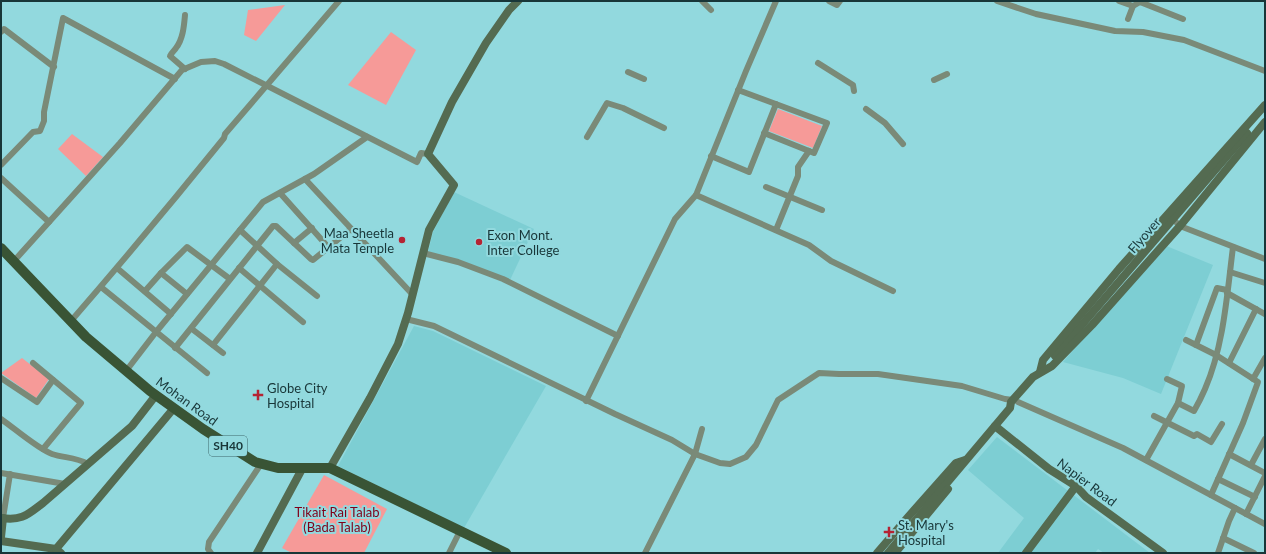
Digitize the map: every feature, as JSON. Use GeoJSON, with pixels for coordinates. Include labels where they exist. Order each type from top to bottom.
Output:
{"type":"FeatureCollection","features":[{"type":"Feature","properties":{"kind":"main road"},"geometry":{"type":"LineString","coordinates":[[330,468],[370,398],[398,344],[429,230],[454,185],[428,154],[452,102],[482,50],[509,10],[518,1]]}},
{"type":"Feature","properties":{"kind":"main road"},"geometry":{"type":"LineString","coordinates":[[888,553],[966,460],[997,427],[1010,408],[1016,405],[1016,401],[1024,391],[1036,380],[1043,360],[1119,269],[1265,105]]}},
{"type":"Feature","properties":{"kind":"main road","name":"Flyover"},"geometry":{"type":"LineString","coordinates":[[1039,374],[1265,113]]}},
{"type":"Feature","properties":{"kind":"main road"},"geometry":{"type":"LineString","coordinates":[[1039,374],[1052,366],[1092,325],[1180,226],[1265,122]]}},
{"type":"Feature","properties":{"kind":"main road","name":"Mohan Road"},"geometry":{"type":"LineString","coordinates":[[1,248],[86,337],[126,371],[203,429],[254,462],[278,468],[330,468],[506,553]]}},
{"type":"Feature","properties":{"kind":"main road"},"geometry":{"type":"LineString","coordinates":[[1,537],[2,518],[17,519],[27,515],[43,503],[132,426],[156,395]]}},
{"type":"Feature","properties":{"kind":"main road"},"geometry":{"type":"LineString","coordinates":[[1,541],[58,551],[174,408]]}},
{"type":"Feature","properties":{"kind":"main road","name":"Napier Road"},"geometry":{"type":"LineString","coordinates":[[997,427],[1049,468],[1076,486],[1086,497],[1163,553]]}},
{"type":"Feature","properties":{"kind":"main road"},"geometry":{"type":"LineString","coordinates":[[877,553],[956,463],[966,460]]}},
{"type":"Feature","properties":{"kind":"main road"},"geometry":{"type":"LineString","coordinates":[[895,553],[923,521],[964,469],[966,460]]}},
{"type":"Feature","properties":{"kind":"main road"},"geometry":{"type":"LineString","coordinates":[[257,553],[302,469]]}},
{"type":"Feature","properties":{"kind":"main road"},"geometry":{"type":"LineString","coordinates":[[1026,553],[1076,486],[1088,491],[1167,553]]}},
{"type":"Feature","properties":{"kind":"street"},"geometry":{"type":"LineString","coordinates":[[71,321],[162,216],[224,138],[225,134],[338,1]]}},
{"type":"Feature","properties":{"kind":"street"},"geometry":{"type":"LineString","coordinates":[[702,1],[711,10]]}},
{"type":"Feature","properties":{"kind":"street"},"geometry":{"type":"LineString","coordinates":[[586,400],[675,219],[696,195],[738,90],[776,1]]}},
{"type":"Feature","properties":{"kind":"street"},"geometry":{"type":"LineString","coordinates":[[829,1],[838,5],[840,1]]}},
{"type":"Feature","properties":{"kind":"street"},"geometry":{"type":"LineString","coordinates":[[997,1],[1015,4],[1036,14],[1115,31],[1143,32],[1184,40],[1265,71]]}},
{"type":"Feature","properties":{"kind":"street"},"geometry":{"type":"LineString","coordinates":[[1119,1],[1133,6]]}},
{"type":"Feature","properties":{"kind":"street"},"geometry":{"type":"LineString","coordinates":[[1128,19],[1133,6],[1140,2],[1183,19]]}},
{"type":"Feature","properties":{"kind":"street"},"geometry":{"type":"LineString","coordinates":[[185,15],[181,40],[170,56],[185,69]]}},
{"type":"Feature","properties":{"kind":"street"},"geometry":{"type":"LineString","coordinates":[[1,165],[33,132],[40,131],[44,121],[44,112],[64,18],[175,79]]}},
{"type":"Feature","properties":{"kind":"street"},"geometry":{"type":"LineString","coordinates":[[1,32],[4,29],[54,67]]}},
{"type":"Feature","properties":{"kind":"street"},"geometry":{"type":"LineString","coordinates":[[14,261],[182,70],[201,62],[215,61],[417,162],[421,153],[428,154]]}},
{"type":"Feature","properties":{"kind":"street"},"geometry":{"type":"LineString","coordinates":[[818,63],[853,85],[854,91]]}},
{"type":"Feature","properties":{"kind":"street"},"geometry":{"type":"LineString","coordinates":[[628,72],[644,79]]}},
{"type":"Feature","properties":{"kind":"street"},"geometry":{"type":"LineString","coordinates":[[934,80],[947,74]]}},
{"type":"Feature","properties":{"kind":"street"},"geometry":{"type":"LineString","coordinates":[[738,90],[827,123],[814,153],[764,133]]}},
{"type":"Feature","properties":{"kind":"street"},"geometry":{"type":"LineString","coordinates":[[587,137],[607,102],[664,128]]}},
{"type":"Feature","properties":{"kind":"street"},"geometry":{"type":"LineString","coordinates":[[711,156],[749,172],[776,104]]}},
{"type":"Feature","properties":{"kind":"street"},"geometry":{"type":"LineString","coordinates":[[866,109],[885,123],[903,144]]}},
{"type":"Feature","properties":{"kind":"street"},"geometry":{"type":"LineString","coordinates":[[126,371],[156,332],[263,202],[314,174],[367,137]]}},
{"type":"Feature","properties":{"kind":"street"},"geometry":{"type":"LineString","coordinates":[[776,230],[798,176],[798,167],[809,151]]}},
{"type":"Feature","properties":{"kind":"street"},"geometry":{"type":"LineString","coordinates":[[1,178],[49,222]]}},
{"type":"Feature","properties":{"kind":"street"},"geometry":{"type":"LineString","coordinates":[[304,179],[412,295]]}},
{"type":"Feature","properties":{"kind":"street"},"geometry":{"type":"LineString","coordinates":[[766,187],[822,210]]}},
{"type":"Feature","properties":{"kind":"street"},"geometry":{"type":"LineString","coordinates":[[280,193],[329,248]]}},
{"type":"Feature","properties":{"kind":"street"},"geometry":{"type":"LineString","coordinates":[[696,195],[809,245],[831,261],[893,291]]}},
{"type":"Feature","properties":{"kind":"street"},"geometry":{"type":"LineString","coordinates":[[1168,214],[1180,226],[1265,259]]}},
{"type":"Feature","properties":{"kind":"street"},"geometry":{"type":"LineString","coordinates":[[175,348],[239,268],[275,226],[312,260],[351,229]]}},
{"type":"Feature","properties":{"kind":"street"},"geometry":{"type":"LineString","coordinates":[[294,243],[312,228]]}},
{"type":"Feature","properties":{"kind":"street"},"geometry":{"type":"LineString","coordinates":[[240,230],[277,264],[317,296]]}},
{"type":"Feature","properties":{"kind":"street"},"geometry":{"type":"LineString","coordinates":[[145,291],[187,247],[230,280]]}},
{"type":"Feature","properties":{"kind":"street"},"geometry":{"type":"LineString","coordinates":[[1178,403],[1194,411],[1205,388],[1216,355],[1221,333],[1233,247]]}},
{"type":"Feature","properties":{"kind":"street"},"geometry":{"type":"LineString","coordinates":[[423,253],[458,262],[503,279],[618,336]]}},
{"type":"Feature","properties":{"kind":"street"},"geometry":{"type":"LineString","coordinates":[[213,345],[277,264]]}},
{"type":"Feature","properties":{"kind":"street"},"geometry":{"type":"LineString","coordinates":[[117,268],[171,314]]}},
{"type":"Feature","properties":{"kind":"street"},"geometry":{"type":"LineString","coordinates":[[239,268],[303,322]]}},
{"type":"Feature","properties":{"kind":"street"},"geometry":{"type":"LineString","coordinates":[[1230,272],[1265,283]]}},
{"type":"Feature","properties":{"kind":"street"},"geometry":{"type":"LineString","coordinates":[[161,273],[187,294]]}},
{"type":"Feature","properties":{"kind":"street"},"geometry":{"type":"LineString","coordinates":[[101,287],[207,373]]}},
{"type":"Feature","properties":{"kind":"street"},"geometry":{"type":"LineString","coordinates":[[1196,345],[1217,288],[1227,292],[1265,314]]}},
{"type":"Feature","properties":{"kind":"street"},"geometry":{"type":"LineString","coordinates":[[1229,363],[1256,309]]}},
{"type":"Feature","properties":{"kind":"street"},"geometry":{"type":"LineString","coordinates":[[406,319],[434,326],[672,440],[695,454],[720,463],[730,464],[746,456],[756,445],[778,400],[820,373],[878,374],[958,385],[1016,401],[1124,448],[1265,524]]}},
{"type":"Feature","properties":{"kind":"street"},"geometry":{"type":"LineString","coordinates":[[192,328],[223,353]]}},
{"type":"Feature","properties":{"kind":"street"},"geometry":{"type":"LineString","coordinates":[[1186,340],[1216,355],[1258,382],[1243,423],[1211,495]]}},
{"type":"Feature","properties":{"kind":"street"},"geometry":{"type":"LineString","coordinates":[[1253,379],[1265,358]]}},
{"type":"Feature","properties":{"kind":"street"},"geometry":{"type":"LineString","coordinates":[[33,362],[81,403],[43,449]]}},
{"type":"Feature","properties":{"kind":"street"},"geometry":{"type":"LineString","coordinates":[[1,378],[37,402],[53,380]]}},
{"type":"Feature","properties":{"kind":"street"},"geometry":{"type":"LineString","coordinates":[[1146,460],[1178,403],[1182,386],[1167,379]]}},
{"type":"Feature","properties":{"kind":"street"},"geometry":{"type":"LineString","coordinates":[[1154,416],[1194,436],[1197,434],[1211,442],[1222,424]]}},
{"type":"Feature","properties":{"kind":"street"},"geometry":{"type":"LineString","coordinates":[[1,418],[43,449],[52,453],[81,460],[88,464]]}},
{"type":"Feature","properties":{"kind":"street"},"geometry":{"type":"LineString","coordinates":[[645,553],[695,454],[702,429]]}},
{"type":"Feature","properties":{"kind":"street"},"geometry":{"type":"LineString","coordinates":[[1251,465],[1265,440]]}},
{"type":"Feature","properties":{"kind":"street"},"geometry":{"type":"LineString","coordinates":[[1229,454],[1265,474],[1246,514]]}},
{"type":"Feature","properties":{"kind":"street"},"geometry":{"type":"LineString","coordinates":[[211,553],[208,549],[209,542],[261,464]]}},
{"type":"Feature","properties":{"kind":"street"},"geometry":{"type":"LineString","coordinates":[[1,473],[65,484]]}},
{"type":"Feature","properties":{"kind":"street"},"geometry":{"type":"LineString","coordinates":[[2,518],[10,474]]}},
{"type":"Feature","properties":{"kind":"street"},"geometry":{"type":"LineString","coordinates":[[1218,479],[1254,497]]}},
{"type":"Feature","properties":{"kind":"street"},"geometry":{"type":"LineString","coordinates":[[1218,553],[1235,508]]}},
{"type":"Feature","properties":{"kind":"street"},"geometry":{"type":"LineString","coordinates":[[449,553],[460,531]]}},
{"type":"Feature","properties":{"kind":"street"},"geometry":{"type":"LineString","coordinates":[[1223,538],[1254,553]]}},
{"type":"Feature","properties":{"kind":"shaded area","name":"Exon Mont. Inter College"},"geometry":{"type":"Polygon","coordinates":[[[454,192],[534,229],[510,280],[428,252],[433,232],[454,192]]]}},
{"type":"Feature","properties":{"kind":"shaded area"},"geometry":{"type":"Polygon","coordinates":[[[1164,245],[1213,265],[1161,394],[1123,378],[1063,362],[1164,245]]]}},
{"type":"Feature","properties":{"kind":"shaded area"},"geometry":{"type":"Polygon","coordinates":[[[414,326],[433,331],[546,386],[464,528],[338,466],[414,326]]]}},
{"type":"Feature","properties":{"kind":"shaded area"},"geometry":{"type":"Polygon","coordinates":[[[997,437],[1150,553],[1104,553],[1098,549],[1095,553],[998,553],[1024,518],[968,470],[997,437]]]}},
{"type":"Feature","properties":{"kind":"green space"},"geometry":{"type":"Polygon","coordinates":[[[285,5],[256,41],[244,35],[248,10],[285,5]]]}},
{"type":"Feature","properties":{"kind":"green space"},"geometry":{"type":"Polygon","coordinates":[[[391,32],[416,50],[386,105],[348,85],[391,32]]]}},
{"type":"Feature","properties":{"kind":"green space"},"geometry":{"type":"Polygon","coordinates":[[[778,109],[822,126],[813,148],[769,131],[778,109]]]}},
{"type":"Feature","properties":{"kind":"green space"},"geometry":{"type":"Polygon","coordinates":[[[72,134],[103,157],[86,176],[58,149],[72,134]]]}},
{"type":"Feature","properties":{"kind":"green space"},"geometry":{"type":"Polygon","coordinates":[[[22,358],[49,379],[36,398],[1,373],[22,358]]]}},
{"type":"Feature","properties":{"kind":"green space","name":"Tikait Rai Talab (Bada Talab)"},"geometry":{"type":"Polygon","coordinates":[[[324,475],[387,509],[364,553],[292,553],[282,548],[324,475]]]}},
{"type":"Feature","properties":{"kind":"place","name":"Maa Sheetla Mata Temple"},"geometry":{"type":"Point","coordinates":[402,240]}},
{"type":"Feature","properties":{"kind":"place","name":"Exon Mont. Inter College"},"geometry":{"type":"Point","coordinates":[479,242]}},
{"type":"Feature","properties":{"kind":"place","name":"Globe City Hospital"},"geometry":{"type":"Point","coordinates":[258,395]}},
{"type":"Feature","properties":{"kind":"place","name":"St. Mary's Hospital"},"geometry":{"type":"Point","coordinates":[889,532]}}]}
